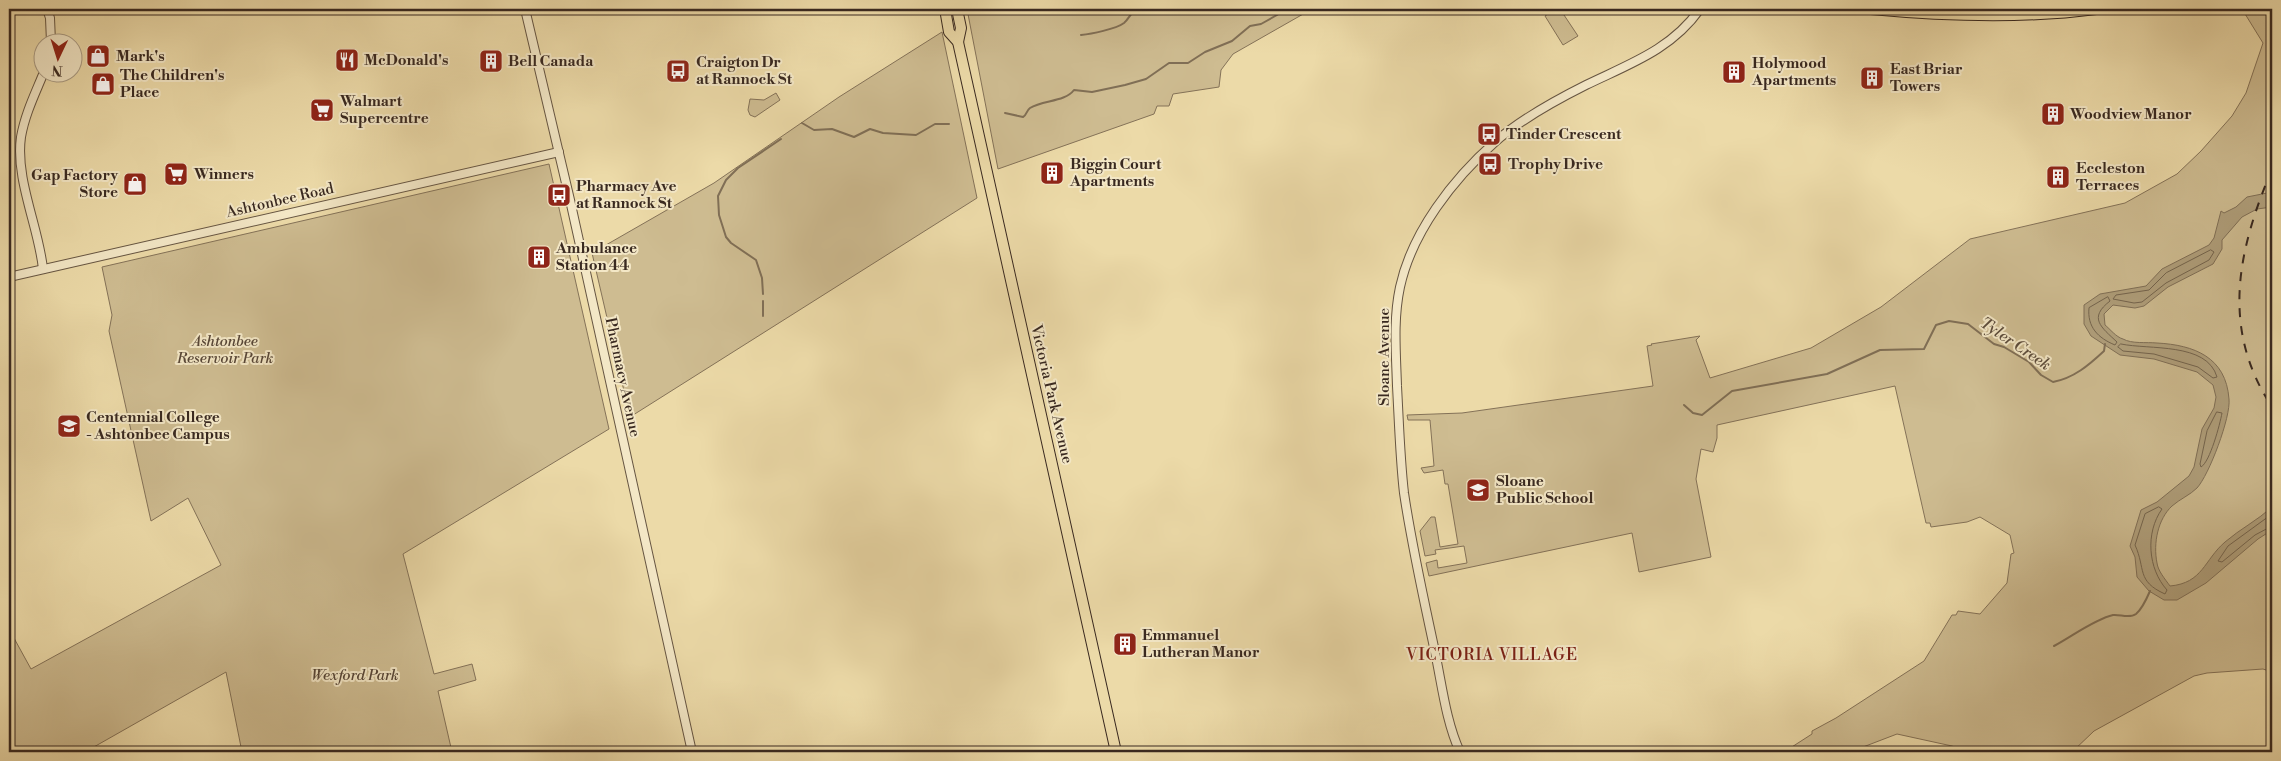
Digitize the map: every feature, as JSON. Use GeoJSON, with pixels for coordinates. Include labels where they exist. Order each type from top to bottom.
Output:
{"type":"FeatureCollection","features":[{"type":"Feature","properties":{"kind":"main road","name":"Victoria Park Avenue"},"geometry":{"type":"LineString","coordinates":[[944,9],[949,32],[958,42]]}},
{"type":"Feature","properties":{"kind":"main road","name":"Victoria Park Avenue"},"geometry":{"type":"LineString","coordinates":[[957,9],[961,28],[958,42],[1116,752]]}},
{"type":"Feature","properties":{"kind":"main road"},"geometry":{"type":"LineString","coordinates":[[1871,9],[1968,16],[2096,9]]}},
{"type":"Feature","properties":{"kind":"street"},"geometry":{"type":"LineString","coordinates":[[47,9],[50,18],[50,32]]}},
{"type":"Feature","properties":{"kind":"street","name":"Pharmacy Avenue"},"geometry":{"type":"LineString","coordinates":[[525,9],[559,152],[692,752]]}},
{"type":"Feature","properties":{"kind":"street","name":"Sloane Avenue"},"geometry":{"type":"LineString","coordinates":[[1460,752],[1447,708],[1410,532],[1400,452],[1395,319],[1400,286],[1411,251],[1441,202],[1496,141],[1546,106],[1588,84],[1621,70],[1661,48],[1682,31],[1700,9]]}},
{"type":"Feature","properties":{"kind":"street"},"geometry":{"type":"LineString","coordinates":[[40,82],[26,114],[21,139],[21,162],[43,269]]}},
{"type":"Feature","properties":{"kind":"street","name":"Ashtonbee Road"},"geometry":{"type":"LineString","coordinates":[[9,277],[559,152]]}},
{"type":"Feature","properties":{"kind":"green space"},"geometry":{"type":"Polygon","coordinates":[[[967,9],[1312,9],[1233,54],[1221,70],[1219,87],[1173,94],[1169,106],[1157,106],[1154,114],[998,169],[967,9]]]}},
{"type":"Feature","properties":{"kind":"green space"},"geometry":{"type":"Polygon","coordinates":[[[1556,9],[1560,9],[1578,36],[1563,45],[1545,16],[1556,9]]]}},
{"type":"Feature","properties":{"kind":"green space"},"geometry":{"type":"Polygon","coordinates":[[[2242,9],[2272,9],[2272,672],[2263,669],[2207,673],[2194,676],[2094,731],[2072,752],[1968,752],[1952,746],[1897,734],[1850,752],[1784,752],[1812,734],[1812,731],[1836,718],[1924,661],[1952,615],[1956,615],[1958,611],[1980,614],[2007,583],[2011,554],[2014,553],[2010,535],[1980,517],[1967,522],[1931,527],[1930,523],[1926,523],[1895,386],[1717,425],[1717,438],[1713,452],[1701,449],[1696,479],[1711,557],[1639,572],[1632,533],[1429,576],[1426,563],[1437,560],[1438,568],[1467,563],[1464,546],[1435,550],[1436,554],[1425,556],[1420,531],[1431,517],[1435,517],[1440,547],[1458,544],[1448,484],[1445,484],[1443,470],[1424,473],[1421,468],[1434,466],[1430,420],[1408,420],[1407,415],[1462,413],[1653,386],[1647,346],[1700,336],[1696,340],[1710,378],[1811,348],[1881,307],[1970,239],[2125,203],[2177,174],[2201,151],[2232,116],[2246,93],[2263,43],[2242,9]]]}},
{"type":"Feature","properties":{"kind":"green space"},"geometry":{"type":"Polygon","coordinates":[[[942,32],[977,198],[630,417],[592,253],[714,183],[839,97],[942,32]]]}},
{"type":"Feature","properties":{"kind":"green space"},"geometry":{"type":"Polygon","coordinates":[[[776,93],[780,100],[755,117],[750,115],[748,110],[750,99],[764,100],[776,93]]]}},
{"type":"Feature","properties":{"kind":"green space"},"geometry":{"type":"Polygon","coordinates":[[[549,164],[609,429],[403,554],[434,674],[472,664],[476,680],[438,691],[452,752],[242,752],[226,672],[85,752],[9,752],[9,629],[31,669],[221,565],[188,498],[151,521],[109,331],[112,315],[102,267],[549,164]]]}},
{"type":"Feature","properties":{"kind":"water"},"geometry":{"type":"Polygon","coordinates":[[[2272,192],[2272,207],[2257,209],[2242,217],[2222,240],[2222,249],[2213,264],[2168,287],[2144,306],[2135,308],[2113,305],[2104,314],[2105,325],[2118,337],[2127,341],[2171,344],[2206,356],[2215,363],[2227,385],[2229,407],[2227,419],[2207,471],[2197,488],[2172,506],[2160,524],[2156,540],[2156,555],[2162,575],[2170,586],[2181,584],[2196,576],[2225,542],[2272,507],[2272,530],[2258,539],[2206,583],[2177,600],[2164,600],[2149,591],[2137,577],[2135,557],[2130,546],[2141,510],[2157,502],[2189,476],[2194,467],[2202,429],[2214,408],[2216,397],[2213,385],[2197,372],[2154,359],[2120,355],[2091,336],[2084,324],[2084,305],[2100,294],[2146,286],[2162,269],[2209,245],[2214,238],[2221,211],[2224,213],[2236,207],[2247,197],[2272,192]]]}},
{"type":"Feature","properties":{"kind":"waterway"},"geometry":{"type":"LineString","coordinates":[[1081,35],[1103,31],[1120,25],[1137,9]]}},
{"type":"Feature","properties":{"kind":"waterway"},"geometry":{"type":"LineString","coordinates":[[1005,113],[1023,117],[1035,105],[1060,99],[1074,90],[1092,92],[1146,79],[1169,63],[1188,63],[1205,52],[1232,41],[1250,26],[1261,24],[1277,15],[1283,9]]}},
{"type":"Feature","properties":{"kind":"waterway"},"geometry":{"type":"LineString","coordinates":[[802,123],[814,130],[832,129],[854,137],[870,129],[883,133],[916,135],[935,124],[949,124]]}},
{"type":"Feature","properties":{"kind":"waterway"},"geometry":{"type":"LineString","coordinates":[[763,294],[762,278],[756,260],[731,243],[726,237],[719,215],[718,196],[726,180],[738,168],[781,139]]}},
{"type":"Feature","properties":{"kind":"waterway"},"geometry":{"type":"LineString","coordinates":[[763,301],[763,316]]}},
{"type":"Feature","properties":{"kind":"waterway","name":"Tyler Creek"},"geometry":{"type":"LineString","coordinates":[[1684,405],[1693,413],[1702,415],[1732,391],[1827,374],[1880,350],[1924,349],[1936,325],[1949,321],[1968,324],[1994,344],[2004,347],[2029,362],[2041,375],[2053,382],[2068,377],[2087,366],[2104,351],[2105,344]]}},
{"type":"Feature","properties":{"kind":"waterway"},"geometry":{"type":"LineString","coordinates":[[2054,646],[2106,617],[2136,614],[2150,591]]}},
{"type":"Feature","properties":{"kind":"railway"},"geometry":{"type":"LineString","coordinates":[[2272,169],[2250,229],[2243,259],[2240,289],[2240,318],[2245,348],[2256,377],[2272,407]]}},
{"type":"Feature","properties":{"kind":"place","name":"Mark's"},"geometry":{"type":"Point","coordinates":[98,56]}},
{"type":"Feature","properties":{"kind":"place","name":"McDonald's"},"geometry":{"type":"Point","coordinates":[347,60]}},
{"type":"Feature","properties":{"kind":"place","name":"Bell Canada"},"geometry":{"type":"Point","coordinates":[491,61]}},
{"type":"Feature","properties":{"kind":"place","name":"Craigton Dr at Rannock St"},"geometry":{"type":"Point","coordinates":[678,71]}},
{"type":"Feature","properties":{"kind":"place","name":"Holymood Apartments"},"geometry":{"type":"Point","coordinates":[1734,72]}},
{"type":"Feature","properties":{"kind":"place","name":"East Briar Towers"},"geometry":{"type":"Point","coordinates":[1872,78]}},
{"type":"Feature","properties":{"kind":"place","name":"The Children's Place"},"geometry":{"type":"Point","coordinates":[103,84]}},
{"type":"Feature","properties":{"kind":"place","name":"Walmart Supercentre"},"geometry":{"type":"Point","coordinates":[322,110]}},
{"type":"Feature","properties":{"kind":"place","name":"Woodview Manor"},"geometry":{"type":"Point","coordinates":[2053,114]}},
{"type":"Feature","properties":{"kind":"place","name":"Tinder Crescent"},"geometry":{"type":"Point","coordinates":[1489,134]}},
{"type":"Feature","properties":{"kind":"place","name":"Trophy Drive"},"geometry":{"type":"Point","coordinates":[1490,164]}},
{"type":"Feature","properties":{"kind":"place","name":"Biggin Court Apartments"},"geometry":{"type":"Point","coordinates":[1052,173]}},
{"type":"Feature","properties":{"kind":"place","name":"Winners"},"geometry":{"type":"Point","coordinates":[176,174]}},
{"type":"Feature","properties":{"kind":"place","name":"Eccleston Terraces"},"geometry":{"type":"Point","coordinates":[2058,177]}},
{"type":"Feature","properties":{"kind":"place","name":"Gap Factory Store"},"geometry":{"type":"Point","coordinates":[135,184]}},
{"type":"Feature","properties":{"kind":"place","name":"Pharmacy Ave at Rannock St"},"geometry":{"type":"Point","coordinates":[559,195]}},
{"type":"Feature","properties":{"kind":"place","name":"Ambulance Station 44"},"geometry":{"type":"Point","coordinates":[539,257]}},
{"type":"Feature","properties":{"kind":"place","name":"Centennial College - Ashtonbee Campus"},"geometry":{"type":"Point","coordinates":[69,426]}},
{"type":"Feature","properties":{"kind":"place","name":"Sloane Public School"},"geometry":{"type":"Point","coordinates":[1478,490]}},
{"type":"Feature","properties":{"kind":"place","name":"Emmanuel Lutheran Manor"},"geometry":{"type":"Point","coordinates":[1125,644]}},
{"type":"Feature","properties":{"kind":"district","name":"VICTORIA VILLAGE"},"geometry":{"type":"Point","coordinates":[1492,654]}},
{"type":"Feature","properties":{"kind":"park label","name":"Ashtonbee Reservoir Park"},"geometry":{"type":"Point","coordinates":[225,350]}},
{"type":"Feature","properties":{"kind":"park label","name":"Wexford Park"},"geometry":{"type":"Point","coordinates":[355,675]}}]}
